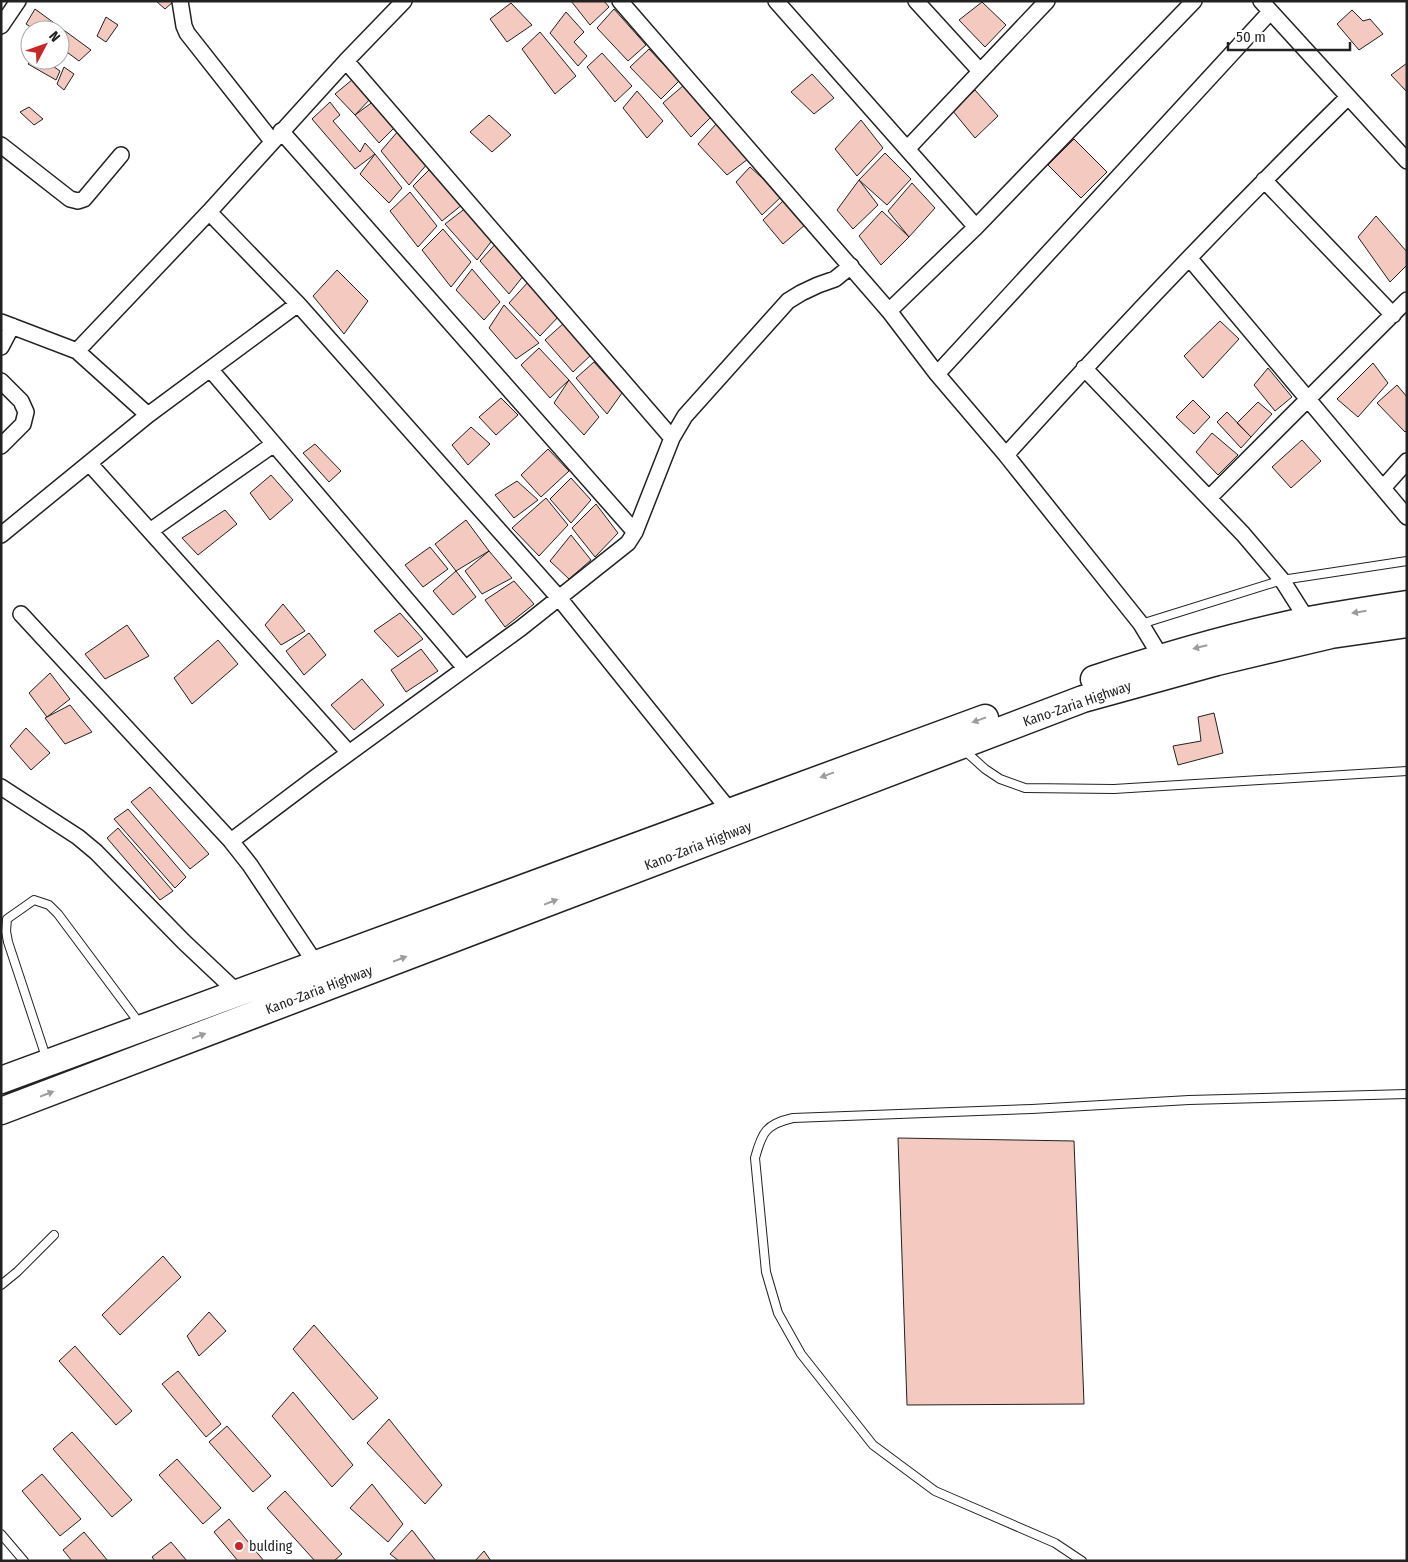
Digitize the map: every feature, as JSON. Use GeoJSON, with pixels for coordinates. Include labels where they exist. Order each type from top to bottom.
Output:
{"type":"FeatureCollection","features":[{"type":"Feature","properties":{"kind":"highway","name":"Kano-Zaria Highway"},"geometry":{"type":"LineString","coordinates":[[1,1080],[1072,686],[1161,657],[1308,620],[1407,604]]}},
{"type":"Feature","properties":{"kind":"highway","name":"Kano-Zaria Highway"},"geometry":{"type":"LineString","coordinates":[[1,1111],[1083,699],[1217,662],[1331,635],[1407,624]]}},
{"type":"Feature","properties":{"kind":"street"},"geometry":{"type":"LineString","coordinates":[[1,26],[18,1]]}},
{"type":"Feature","properties":{"kind":"street"},"geometry":{"type":"LineString","coordinates":[[180,1],[184,26],[188,33],[276,136],[635,532]]}},
{"type":"Feature","properties":{"kind":"street"},"geometry":{"type":"LineString","coordinates":[[77,351],[209,212],[276,136],[404,1]]}},
{"type":"Feature","properties":{"kind":"street"},"geometry":{"type":"LineString","coordinates":[[620,1],[889,311],[937,374],[1006,455],[1141,624],[1161,657]]}},
{"type":"Feature","properties":{"kind":"street"},"geometry":{"type":"LineString","coordinates":[[776,1],[976,227]]}},
{"type":"Feature","properties":{"kind":"street"},"geometry":{"type":"LineString","coordinates":[[916,1],[980,71]]}},
{"type":"Feature","properties":{"kind":"street"},"geometry":{"type":"LineString","coordinates":[[907,149],[1047,1]]}},
{"type":"Feature","properties":{"kind":"street"},"geometry":{"type":"LineString","coordinates":[[889,311],[976,227],[1194,1]]}},
{"type":"Feature","properties":{"kind":"street"},"geometry":{"type":"LineString","coordinates":[[937,374],[1266,7],[1407,161]]}},
{"type":"Feature","properties":{"kind":"street"},"geometry":{"type":"LineString","coordinates":[[346,61],[672,438]]}},
{"type":"Feature","properties":{"kind":"street"},"geometry":{"type":"LineString","coordinates":[[1006,455],[1084,368],[1264,180],[1348,97]]}},
{"type":"Feature","properties":{"kind":"street"},"geometry":{"type":"LineString","coordinates":[[1,145],[70,199],[78,201],[84,199],[121,155]]}},
{"type":"Feature","properties":{"kind":"street"},"geometry":{"type":"LineString","coordinates":[[1264,180],[1393,315]]}},
{"type":"Feature","properties":{"kind":"street"},"geometry":{"type":"LineString","coordinates":[[209,212],[298,304],[559,598],[730,811]]}},
{"type":"Feature","properties":{"kind":"street"},"geometry":{"type":"LineString","coordinates":[[1190,259],[1407,517]]}},
{"type":"Feature","properties":{"kind":"street"},"geometry":{"type":"LineString","coordinates":[[231,841],[521,628],[628,543],[635,532],[672,438],[685,416],[788,301],[818,285],[835,280],[851,266]]}},
{"type":"Feature","properties":{"kind":"street"},"geometry":{"type":"LineString","coordinates":[[1209,498],[1407,300]]}},
{"type":"Feature","properties":{"kind":"street"},"geometry":{"type":"LineString","coordinates":[[1,535],[148,415],[298,304]]}},
{"type":"Feature","properties":{"kind":"street"},"geometry":{"type":"LineString","coordinates":[[1,347],[7,324],[77,351],[148,415]]}},
{"type":"Feature","properties":{"kind":"street"},"geometry":{"type":"LineString","coordinates":[[1084,368],[1243,534],[1282,580],[1308,620]]}},
{"type":"Feature","properties":{"kind":"street"},"geometry":{"type":"LineString","coordinates":[[210,369],[465,668]]}},
{"type":"Feature","properties":{"kind":"street"},"geometry":{"type":"LineString","coordinates":[[1,381],[21,401],[26,412],[23,424],[1,446]]}},
{"type":"Feature","properties":{"kind":"street"},"geometry":{"type":"LineString","coordinates":[[150,531],[274,444]]}},
{"type":"Feature","properties":{"kind":"street"},"geometry":{"type":"LineString","coordinates":[[1383,488],[1407,462]]}},
{"type":"Feature","properties":{"kind":"street"},"geometry":{"type":"LineString","coordinates":[[90,463],[348,754]]}},
{"type":"Feature","properties":{"kind":"street"},"geometry":{"type":"LineString","coordinates":[[21,614],[231,841],[250,865],[316,964]]}},
{"type":"Feature","properties":{"kind":"street"},"geometry":{"type":"LineString","coordinates":[[1,787],[78,837],[96,852],[184,942],[238,993]]}},
{"type":"Feature","properties":{"kind":"lane"},"geometry":{"type":"LineString","coordinates":[[1141,624],[1282,580],[1407,561]]}},
{"type":"Feature","properties":{"kind":"lane"},"geometry":{"type":"LineString","coordinates":[[960,746],[985,769],[1000,779],[1025,788],[1114,789],[1407,771]]}},
{"type":"Feature","properties":{"kind":"lane"},"geometry":{"type":"LineString","coordinates":[[48,1063],[6,931],[7,919],[34,900],[49,905],[58,914],[143,1028]]}},
{"type":"Feature","properties":{"kind":"lane"},"geometry":{"type":"LineString","coordinates":[[1082,1561],[1055,1543],[935,1491],[873,1445],[801,1354],[778,1312],[766,1272],[755,1158],[759,1143],[767,1128],[774,1123],[793,1118],[1032,1109],[1189,1100],[1407,1094]]}},
{"type":"Feature","properties":{"kind":"lane"},"geometry":{"type":"LineString","coordinates":[[1,1285],[17,1272],[54,1235]]}},
{"type":"Feature","properties":{"kind":"lane"},"geometry":{"type":"LineString","coordinates":[[1,1534],[24,1561]]}},
{"type":"Feature","properties":{"kind":"building"},"geometry":{"type":"Polygon","coordinates":[[[156,1],[174,1],[165,9],[156,1]]]}},
{"type":"Feature","properties":{"kind":"building"},"geometry":{"type":"Polygon","coordinates":[[[571,1],[604,1],[609,7],[590,25],[571,1]]]}},
{"type":"Feature","properties":{"kind":"building"},"geometry":{"type":"Polygon","coordinates":[[[982,2],[1006,25],[985,47],[959,20],[982,2]]]}},
{"type":"Feature","properties":{"kind":"building"},"geometry":{"type":"Polygon","coordinates":[[[511,3],[532,25],[507,42],[490,19],[511,3]]]}},
{"type":"Feature","properties":{"kind":"building"},"geometry":{"type":"Polygon","coordinates":[[[35,9],[50,20],[28,20],[35,9]]]}},
{"type":"Feature","properties":{"kind":"building"},"geometry":{"type":"Polygon","coordinates":[[[614,9],[646,45],[628,61],[597,28],[614,9]]]}},
{"type":"Feature","properties":{"kind":"building"},"geometry":{"type":"Polygon","coordinates":[[[1352,10],[1363,21],[1370,19],[1383,34],[1359,50],[1337,24],[1352,10]]]}},
{"type":"Feature","properties":{"kind":"building"},"geometry":{"type":"Polygon","coordinates":[[[566,12],[584,32],[574,42],[587,56],[578,66],[550,33],[566,12]]]}},
{"type":"Feature","properties":{"kind":"building"},"geometry":{"type":"Polygon","coordinates":[[[106,17],[118,25],[106,42],[97,36],[106,17]]]}},
{"type":"Feature","properties":{"kind":"building"},"geometry":{"type":"Polygon","coordinates":[[[540,32],[576,76],[555,94],[522,49],[540,32]]]}},
{"type":"Feature","properties":{"kind":"building"},"geometry":{"type":"Polygon","coordinates":[[[70,35],[91,50],[79,61],[70,54],[70,35]]]}},
{"type":"Feature","properties":{"kind":"building"},"geometry":{"type":"Polygon","coordinates":[[[649,49],[679,81],[661,99],[630,67],[649,49]]]}},
{"type":"Feature","properties":{"kind":"building"},"geometry":{"type":"Polygon","coordinates":[[[602,53],[632,86],[615,102],[587,67],[602,53]]]}},
{"type":"Feature","properties":{"kind":"building"},"geometry":{"type":"Polygon","coordinates":[[[1407,63],[1407,92],[1391,75],[1407,63]]]}},
{"type":"Feature","properties":{"kind":"building"},"geometry":{"type":"Polygon","coordinates":[[[38,70],[59,70],[60,71],[56,80],[38,70]]]}},
{"type":"Feature","properties":{"kind":"building"},"geometry":{"type":"Polygon","coordinates":[[[63,70],[68,70],[74,74],[64,90],[57,84],[63,70]]]}},
{"type":"Feature","properties":{"kind":"building"},"geometry":{"type":"Polygon","coordinates":[[[812,74],[834,98],[814,114],[791,92],[812,74]]]}},
{"type":"Feature","properties":{"kind":"building"},"geometry":{"type":"Polygon","coordinates":[[[353,79],[372,97],[355,115],[335,94],[353,79]]]}},
{"type":"Feature","properties":{"kind":"building"},"geometry":{"type":"Polygon","coordinates":[[[684,85],[712,116],[691,137],[663,103],[684,85]]]}},
{"type":"Feature","properties":{"kind":"building"},"geometry":{"type":"Polygon","coordinates":[[[975,90],[998,116],[975,138],[952,110],[975,90]]]}},
{"type":"Feature","properties":{"kind":"building"},"geometry":{"type":"Polygon","coordinates":[[[637,91],[663,121],[647,138],[623,108],[637,91]]]}},
{"type":"Feature","properties":{"kind":"building"},"geometry":{"type":"Polygon","coordinates":[[[374,101],[396,126],[379,143],[355,115],[374,101]]]}},
{"type":"Feature","properties":{"kind":"building"},"geometry":{"type":"Polygon","coordinates":[[[330,102],[340,115],[333,121],[360,152],[365,143],[375,154],[355,169],[312,119],[330,102]]]}},
{"type":"Feature","properties":{"kind":"building"},"geometry":{"type":"Polygon","coordinates":[[[29,107],[43,119],[34,125],[20,112],[29,107]]]}},
{"type":"Feature","properties":{"kind":"building"},"geometry":{"type":"Polygon","coordinates":[[[489,115],[511,135],[492,152],[470,132],[489,115]]]}},
{"type":"Feature","properties":{"kind":"building"},"geometry":{"type":"Polygon","coordinates":[[[861,120],[883,148],[857,176],[835,149],[861,120]]]}},
{"type":"Feature","properties":{"kind":"building"},"geometry":{"type":"Polygon","coordinates":[[[717,123],[748,159],[727,175],[698,144],[717,123]]]}},
{"type":"Feature","properties":{"kind":"building"},"geometry":{"type":"Polygon","coordinates":[[[399,130],[428,163],[409,185],[381,151],[399,130]]]}},
{"type":"Feature","properties":{"kind":"building"},"geometry":{"type":"Polygon","coordinates":[[[1074,139],[1107,172],[1081,198],[1048,165],[1074,139]]]}},
{"type":"Feature","properties":{"kind":"building"},"geometry":{"type":"Polygon","coordinates":[[[885,153],[911,179],[887,205],[859,180],[885,153]]]}},
{"type":"Feature","properties":{"kind":"building"},"geometry":{"type":"Polygon","coordinates":[[[375,154],[402,188],[389,203],[360,174],[375,154]]]}},
{"type":"Feature","properties":{"kind":"building"},"geometry":{"type":"Polygon","coordinates":[[[432,167],[463,204],[442,221],[413,186],[432,167]]]}},
{"type":"Feature","properties":{"kind":"building"},"geometry":{"type":"Polygon","coordinates":[[[750,167],[782,196],[762,215],[736,182],[750,167]]]}},
{"type":"Feature","properties":{"kind":"building"},"geometry":{"type":"Polygon","coordinates":[[[859,180],[878,205],[853,229],[837,210],[859,180]]]}},
{"type":"Feature","properties":{"kind":"building"},"geometry":{"type":"Polygon","coordinates":[[[912,183],[935,208],[909,237],[888,211],[912,183]]]}},
{"type":"Feature","properties":{"kind":"building"},"geometry":{"type":"Polygon","coordinates":[[[410,192],[437,226],[418,247],[390,211],[410,192]]]}},
{"type":"Feature","properties":{"kind":"building"},"geometry":{"type":"Polygon","coordinates":[[[784,200],[806,224],[783,244],[763,220],[784,200]]]}},
{"type":"Feature","properties":{"kind":"building"},"geometry":{"type":"Polygon","coordinates":[[[467,207],[494,238],[477,260],[445,224],[467,207]]]}},
{"type":"Feature","properties":{"kind":"building"},"geometry":{"type":"Polygon","coordinates":[[[882,211],[909,237],[881,265],[859,236],[882,211]]]}},
{"type":"Feature","properties":{"kind":"building"},"geometry":{"type":"Polygon","coordinates":[[[1376,216],[1407,252],[1407,265],[1390,282],[1358,237],[1376,216]]]}},
{"type":"Feature","properties":{"kind":"building"},"geometry":{"type":"Polygon","coordinates":[[[443,229],[471,262],[451,287],[422,250],[443,229]]]}},
{"type":"Feature","properties":{"kind":"building"},"geometry":{"type":"Polygon","coordinates":[[[500,239],[524,275],[509,294],[480,261],[500,239]]]}},
{"type":"Feature","properties":{"kind":"building"},"geometry":{"type":"Polygon","coordinates":[[[472,269],[500,302],[484,320],[456,290],[472,269]]]}},
{"type":"Feature","properties":{"kind":"building"},"geometry":{"type":"Polygon","coordinates":[[[337,270],[368,301],[344,334],[313,296],[337,270]]]}},
{"type":"Feature","properties":{"kind":"building"},"geometry":{"type":"Polygon","coordinates":[[[529,281],[561,314],[540,336],[509,303],[529,281]]]}},
{"type":"Feature","properties":{"kind":"building"},"geometry":{"type":"Polygon","coordinates":[[[504,305],[539,343],[516,359],[489,328],[504,305]]]}},
{"type":"Feature","properties":{"kind":"building"},"geometry":{"type":"Polygon","coordinates":[[[1220,321],[1239,339],[1203,378],[1184,356],[1220,321]]]}},
{"type":"Feature","properties":{"kind":"building"},"geometry":{"type":"Polygon","coordinates":[[[564,323],[592,354],[573,372],[545,340],[564,323]]]}},
{"type":"Feature","properties":{"kind":"building"},"geometry":{"type":"Polygon","coordinates":[[[539,348],[569,380],[550,398],[521,365],[539,348]]]}},
{"type":"Feature","properties":{"kind":"building"},"geometry":{"type":"Polygon","coordinates":[[[594,362],[622,393],[607,414],[576,378],[594,362]]]}},
{"type":"Feature","properties":{"kind":"building"},"geometry":{"type":"Polygon","coordinates":[[[1373,363],[1388,383],[1358,417],[1337,399],[1373,363]]]}},
{"type":"Feature","properties":{"kind":"building"},"geometry":{"type":"Polygon","coordinates":[[[1268,368],[1292,397],[1275,411],[1254,385],[1268,368]]]}},
{"type":"Feature","properties":{"kind":"building"},"geometry":{"type":"Polygon","coordinates":[[[569,380],[599,417],[584,435],[554,403],[569,380]]]}},
{"type":"Feature","properties":{"kind":"building"},"geometry":{"type":"Polygon","coordinates":[[[1397,385],[1407,397],[1407,430],[1405,432],[1377,403],[1397,385]]]}},
{"type":"Feature","properties":{"kind":"building"},"geometry":{"type":"Polygon","coordinates":[[[501,398],[518,415],[496,435],[479,417],[501,398]]]}},
{"type":"Feature","properties":{"kind":"building"},"geometry":{"type":"Polygon","coordinates":[[[1193,400],[1210,417],[1194,434],[1176,417],[1193,400]]]}},
{"type":"Feature","properties":{"kind":"building"},"geometry":{"type":"Polygon","coordinates":[[[1258,402],[1272,414],[1251,437],[1237,423],[1258,402]]]}},
{"type":"Feature","properties":{"kind":"building"},"geometry":{"type":"Polygon","coordinates":[[[1227,412],[1251,437],[1241,448],[1217,422],[1227,412]]]}},
{"type":"Feature","properties":{"kind":"building"},"geometry":{"type":"Polygon","coordinates":[[[471,427],[490,444],[468,465],[452,445],[471,427]]]}},
{"type":"Feature","properties":{"kind":"building"},"geometry":{"type":"Polygon","coordinates":[[[1212,433],[1238,455],[1218,475],[1196,452],[1212,433]]]}},
{"type":"Feature","properties":{"kind":"building"},"geometry":{"type":"Polygon","coordinates":[[[1302,440],[1321,461],[1291,488],[1272,467],[1302,440]]]}},
{"type":"Feature","properties":{"kind":"building"},"geometry":{"type":"Polygon","coordinates":[[[315,444],[341,471],[329,482],[303,453],[315,444]]]}},
{"type":"Feature","properties":{"kind":"building"},"geometry":{"type":"Polygon","coordinates":[[[548,449],[569,471],[541,497],[521,475],[548,449]]]}},
{"type":"Feature","properties":{"kind":"building"},"geometry":{"type":"Polygon","coordinates":[[[271,475],[293,500],[270,520],[250,493],[271,475]]]}},
{"type":"Feature","properties":{"kind":"building"},"geometry":{"type":"Polygon","coordinates":[[[571,478],[591,500],[571,523],[550,499],[571,478]]]}},
{"type":"Feature","properties":{"kind":"building"},"geometry":{"type":"Polygon","coordinates":[[[517,481],[538,500],[514,518],[495,495],[517,481]]]}},
{"type":"Feature","properties":{"kind":"building"},"geometry":{"type":"Polygon","coordinates":[[[546,498],[568,525],[539,556],[512,528],[546,498]]]}},
{"type":"Feature","properties":{"kind":"building"},"geometry":{"type":"Polygon","coordinates":[[[596,504],[618,533],[595,557],[572,528],[596,504]]]}},
{"type":"Feature","properties":{"kind":"building"},"geometry":{"type":"Polygon","coordinates":[[[225,510],[237,524],[198,555],[182,538],[225,510]]]}},
{"type":"Feature","properties":{"kind":"building"},"geometry":{"type":"Polygon","coordinates":[[[466,520],[489,551],[456,571],[435,544],[466,520]]]}},
{"type":"Feature","properties":{"kind":"building"},"geometry":{"type":"Polygon","coordinates":[[[571,535],[591,560],[569,579],[550,561],[571,535]]]}},
{"type":"Feature","properties":{"kind":"building"},"geometry":{"type":"Polygon","coordinates":[[[430,547],[448,569],[423,587],[405,565],[430,547]]]}},
{"type":"Feature","properties":{"kind":"building"},"geometry":{"type":"Polygon","coordinates":[[[489,551],[512,578],[482,594],[465,571],[489,551]]]}},
{"type":"Feature","properties":{"kind":"building"},"geometry":{"type":"Polygon","coordinates":[[[456,571],[476,597],[453,615],[433,591],[456,571]]]}},
{"type":"Feature","properties":{"kind":"building"},"geometry":{"type":"Polygon","coordinates":[[[514,581],[534,604],[505,627],[485,600],[514,581]]]}},
{"type":"Feature","properties":{"kind":"building"},"geometry":{"type":"Polygon","coordinates":[[[283,604],[305,631],[281,645],[265,625],[283,604]]]}},
{"type":"Feature","properties":{"kind":"building"},"geometry":{"type":"Polygon","coordinates":[[[400,613],[423,639],[398,657],[374,631],[400,613]]]}},
{"type":"Feature","properties":{"kind":"building"},"geometry":{"type":"Polygon","coordinates":[[[127,625],[149,656],[105,679],[85,654],[127,625]]]}},
{"type":"Feature","properties":{"kind":"building"},"geometry":{"type":"Polygon","coordinates":[[[309,633],[326,655],[304,675],[286,651],[309,633]]]}},
{"type":"Feature","properties":{"kind":"building"},"geometry":{"type":"Polygon","coordinates":[[[218,640],[238,664],[192,704],[174,678],[218,640]]]}},
{"type":"Feature","properties":{"kind":"building"},"geometry":{"type":"Polygon","coordinates":[[[421,649],[438,671],[406,692],[391,670],[421,649]]]}},
{"type":"Feature","properties":{"kind":"building"},"geometry":{"type":"Polygon","coordinates":[[[50,673],[70,699],[47,717],[29,693],[50,673]]]}},
{"type":"Feature","properties":{"kind":"building"},"geometry":{"type":"Polygon","coordinates":[[[362,679],[384,705],[354,730],[331,705],[362,679]]]}},
{"type":"Feature","properties":{"kind":"building"},"geometry":{"type":"Polygon","coordinates":[[[70,705],[92,732],[65,744],[45,718],[70,705]]]}},
{"type":"Feature","properties":{"kind":"building"},"geometry":{"type":"Polygon","coordinates":[[[1214,713],[1223,753],[1178,765],[1173,746],[1201,741],[1198,717],[1214,713]]]}},
{"type":"Feature","properties":{"kind":"building"},"geometry":{"type":"Polygon","coordinates":[[[26,728],[50,753],[31,770],[10,746],[26,728]]]}},
{"type":"Feature","properties":{"kind":"building"},"geometry":{"type":"Polygon","coordinates":[[[150,787],[209,854],[190,869],[131,802],[150,787]]]}},
{"type":"Feature","properties":{"kind":"building"},"geometry":{"type":"Polygon","coordinates":[[[128,809],[186,877],[175,888],[114,819],[128,809]]]}},
{"type":"Feature","properties":{"kind":"building"},"geometry":{"type":"Polygon","coordinates":[[[118,828],[173,891],[160,900],[107,838],[118,828]]]}},
{"type":"Feature","properties":{"kind":"building"},"geometry":{"type":"Polygon","coordinates":[[[898,1138],[1074,1141],[1084,1404],[907,1405],[898,1138]]]}},
{"type":"Feature","properties":{"kind":"building"},"geometry":{"type":"Polygon","coordinates":[[[163,1256],[181,1277],[120,1335],[102,1315],[163,1256]]]}},
{"type":"Feature","properties":{"kind":"building"},"geometry":{"type":"Polygon","coordinates":[[[209,1312],[226,1331],[199,1356],[187,1336],[209,1312]]]}},
{"type":"Feature","properties":{"kind":"building"},"geometry":{"type":"Polygon","coordinates":[[[314,1325],[378,1398],[353,1420],[293,1349],[314,1325]]]}},
{"type":"Feature","properties":{"kind":"building"},"geometry":{"type":"Polygon","coordinates":[[[75,1346],[132,1411],[116,1425],[59,1361],[75,1346]]]}},
{"type":"Feature","properties":{"kind":"building"},"geometry":{"type":"Polygon","coordinates":[[[178,1371],[221,1424],[206,1437],[162,1384],[178,1371]]]}},
{"type":"Feature","properties":{"kind":"building"},"geometry":{"type":"Polygon","coordinates":[[[293,1392],[353,1465],[332,1487],[272,1416],[293,1392]]]}},
{"type":"Feature","properties":{"kind":"building"},"geometry":{"type":"Polygon","coordinates":[[[389,1419],[442,1485],[425,1504],[367,1443],[389,1419]]]}},
{"type":"Feature","properties":{"kind":"building"},"geometry":{"type":"Polygon","coordinates":[[[227,1426],[271,1476],[253,1492],[209,1442],[227,1426]]]}},
{"type":"Feature","properties":{"kind":"building"},"geometry":{"type":"Polygon","coordinates":[[[72,1432],[132,1500],[112,1517],[53,1449],[72,1432]]]}},
{"type":"Feature","properties":{"kind":"building"},"geometry":{"type":"Polygon","coordinates":[[[177,1459],[221,1508],[203,1524],[159,1475],[177,1459]]]}},
{"type":"Feature","properties":{"kind":"building"},"geometry":{"type":"Polygon","coordinates":[[[42,1474],[81,1519],[60,1536],[22,1491],[42,1474]]]}},
{"type":"Feature","properties":{"kind":"building"},"geometry":{"type":"Polygon","coordinates":[[[372,1484],[403,1524],[388,1542],[350,1508],[372,1484]]]}},
{"type":"Feature","properties":{"kind":"building"},"geometry":{"type":"Polygon","coordinates":[[[285,1491],[342,1554],[334,1561],[315,1561],[267,1508],[285,1491]]]}},
{"type":"Feature","properties":{"kind":"building","name":"bulding"},"geometry":{"type":"Polygon","coordinates":[[[229,1519],[264,1561],[238,1561],[214,1532],[229,1519]]]}},
{"type":"Feature","properties":{"kind":"building"},"geometry":{"type":"Polygon","coordinates":[[[412,1530],[436,1561],[399,1561],[390,1554],[412,1530]]]}},
{"type":"Feature","properties":{"kind":"building"},"geometry":{"type":"Polygon","coordinates":[[[84,1532],[108,1561],[72,1561],[63,1550],[84,1532]]]}},
{"type":"Feature","properties":{"kind":"building"},"geometry":{"type":"Polygon","coordinates":[[[171,1542],[187,1561],[155,1561],[152,1557],[171,1542]]]}},
{"type":"Feature","properties":{"kind":"building"},"geometry":{"type":"Polygon","coordinates":[[[484,1551],[491,1561],[475,1561],[484,1551]]]}},
{"type":"Feature","properties":{"kind":"place","name":"bulding"},"geometry":{"type":"Point","coordinates":[239,1546]}}]}
